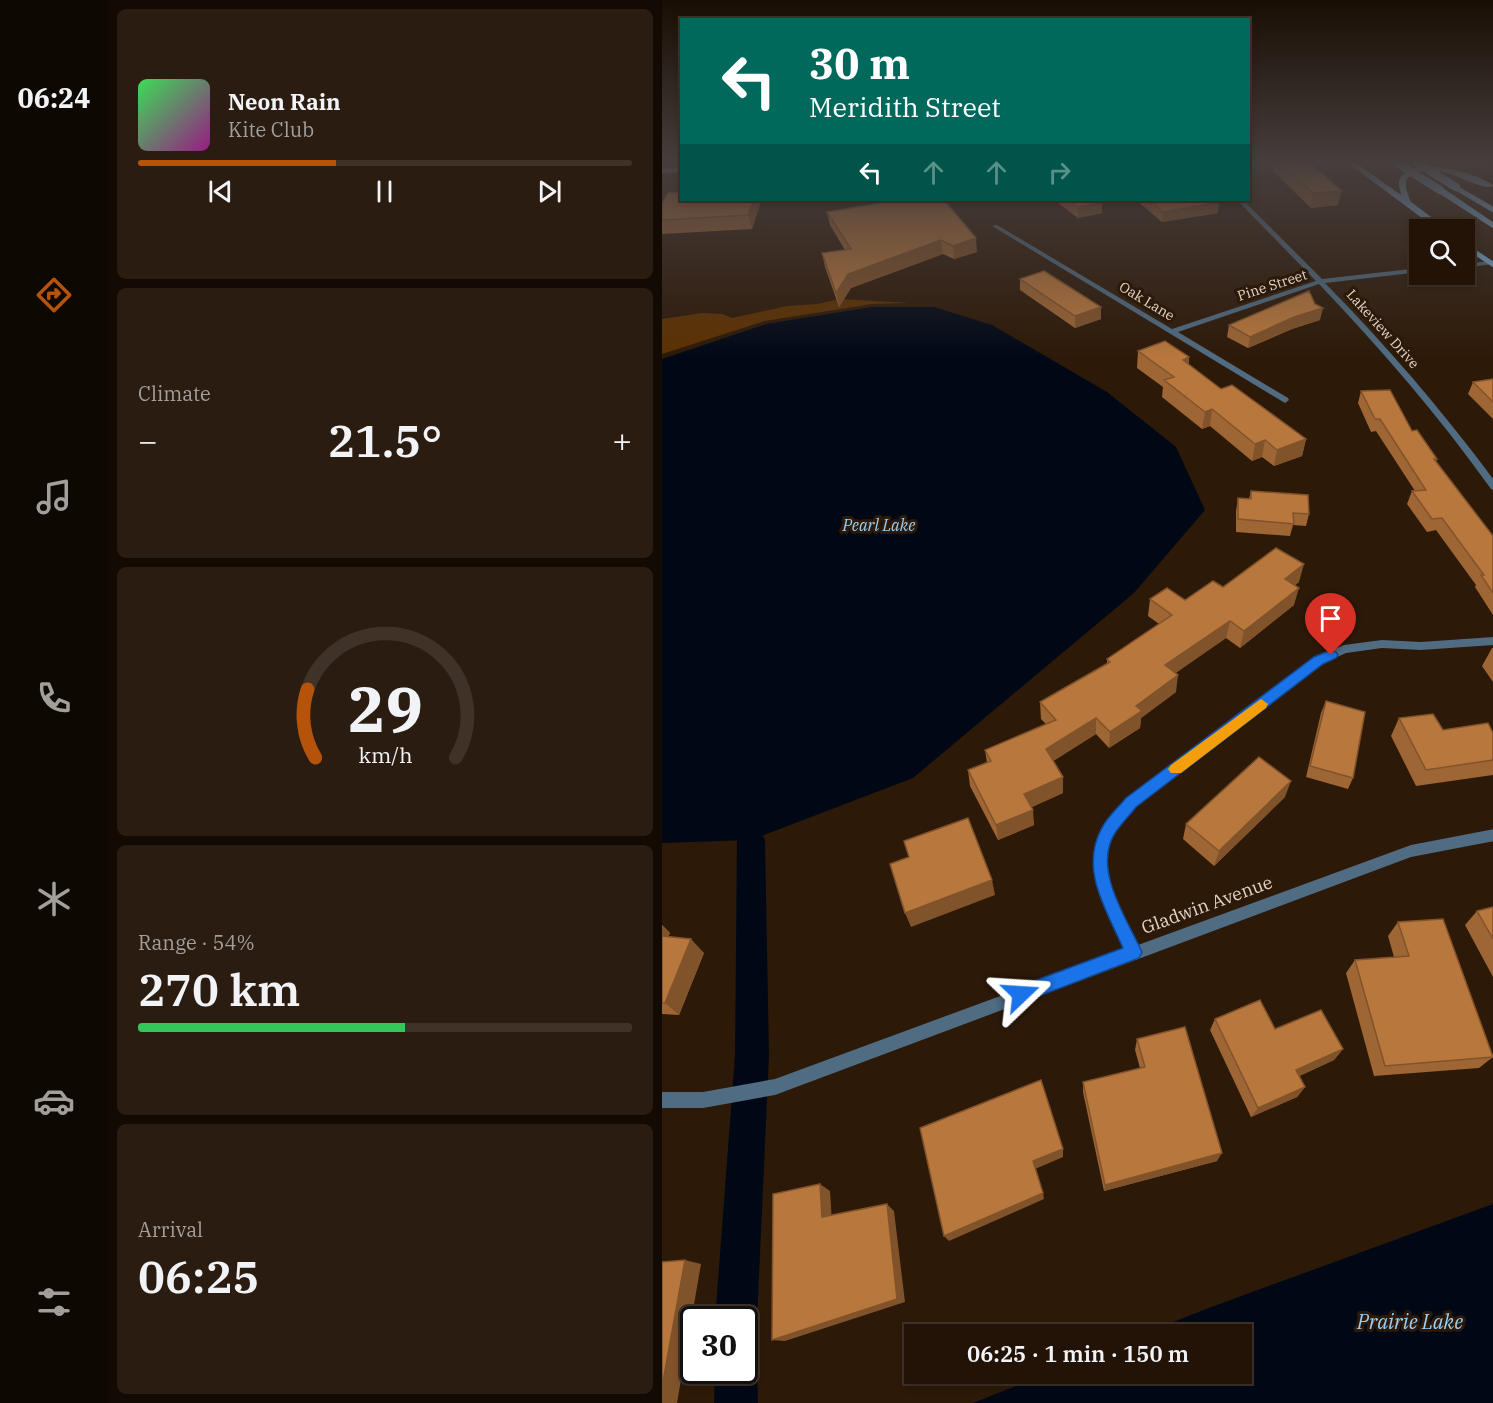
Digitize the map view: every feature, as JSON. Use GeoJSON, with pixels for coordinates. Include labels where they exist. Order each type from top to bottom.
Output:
{"type":"FeatureCollection","features":[{"type":"Feature","properties":{"kind":"main road"},"geometry":{"type":"LineString","coordinates":[[1475,252],[1492,265]]}},
{"type":"Feature","properties":{"kind":"street","name":"Oak Lane"},"geometry":{"type":"LineString","coordinates":[[999,228],[1285,400]]}},
{"type":"Feature","properties":{"kind":"street","name":"Lakeview Drive"},"geometry":{"type":"LineString","coordinates":[[1269,228],[1362,324],[1437,411],[1493,487]]}},
{"type":"Feature","properties":{"kind":"street"},"geometry":{"type":"LineString","coordinates":[[1475,266],[1492,265]]}},
{"type":"Feature","properties":{"kind":"street","name":"Pine Street"},"geometry":{"type":"LineString","coordinates":[[1171,332],[1322,281],[1409,271]]}},
{"type":"Feature","properties":{"kind":"street"},"geometry":{"type":"LineString","coordinates":[[1133,952],[1102,880],[1100,853],[1108,830],[1131,803],[1319,661],[1344,649],[1382,644],[1421,646],[1493,641]]}},
{"type":"Feature","properties":{"kind":"street","name":"Gladwin Avenue"},"geometry":{"type":"LineString","coordinates":[[662,1100],[702,1100],[775,1087],[1133,952],[1411,851],[1493,835]]}},
{"type":"Feature","properties":{"kind":"shaded area"},"geometry":{"type":"Polygon","coordinates":[[[839,299],[910,303],[872,304],[765,321],[662,354],[662,319],[702,313],[722,314],[732,318],[787,306],[818,304],[839,299]]]}},
{"type":"Feature","properties":{"kind":"water","name":"Pearl Lake"},"geometry":{"type":"Polygon","coordinates":[[[872,307],[934,307],[992,325],[1107,392],[1176,447],[1205,510],[1134,593],[913,778],[751,840],[662,843],[662,359],[766,324],[872,307]]]}},
{"type":"Feature","properties":{"kind":"water","name":"Prairie Lake"},"geometry":{"type":"Polygon","coordinates":[[[1493,1204],[1493,1403],[973,1403],[1020,1384],[1252,1384],[1252,1324],[1168,1324],[1493,1204]]]}},
{"type":"Feature","properties":{"kind":"building"},"geometry":{"type":"Polygon","coordinates":[[[838,228],[968,228],[976,238],[953,246],[941,240],[848,274],[836,293],[822,253],[851,249],[838,228]]]}},
{"type":"Feature","properties":{"kind":"building"},"geometry":{"type":"Polygon","coordinates":[[[1044,271],[1101,307],[1075,316],[1020,279],[1044,271]]]}},
{"type":"Feature","properties":{"kind":"building"},"geometry":{"type":"Polygon","coordinates":[[[1309,291],[1315,304],[1323,308],[1294,317],[1250,337],[1229,325],[1309,291]]]}},
{"type":"Feature","properties":{"kind":"building"},"geometry":{"type":"Polygon","coordinates":[[[1165,341],[1189,357],[1183,360],[1221,389],[1232,385],[1306,439],[1277,450],[1265,440],[1255,444],[1212,409],[1205,412],[1164,380],[1174,377],[1138,351],[1165,341]]]}},
{"type":"Feature","properties":{"kind":"building"},"geometry":{"type":"Polygon","coordinates":[[[1493,379],[1493,402],[1473,382],[1493,379]]]}},
{"type":"Feature","properties":{"kind":"building"},"geometry":{"type":"Polygon","coordinates":[[[1390,390],[1412,431],[1417,430],[1437,459],[1434,459],[1493,536],[1493,593],[1481,575],[1484,575],[1442,518],[1432,519],[1412,491],[1426,490],[1380,419],[1375,419],[1361,391],[1390,390]]]}},
{"type":"Feature","properties":{"kind":"building"},"geometry":{"type":"Polygon","coordinates":[[[1251,491],[1308,495],[1309,514],[1293,513],[1294,524],[1238,519],[1238,498],[1251,499],[1251,491]]]}},
{"type":"Feature","properties":{"kind":"building"},"geometry":{"type":"Polygon","coordinates":[[[1276,548],[1304,564],[1285,579],[1299,588],[1244,631],[1230,621],[1165,665],[1178,675],[1136,706],[1142,711],[1110,732],[1096,718],[1046,749],[1063,777],[1024,794],[1033,810],[996,825],[968,770],[991,761],[985,750],[1056,720],[1040,702],[1110,662],[1107,659],[1172,615],[1150,599],[1167,588],[1185,600],[1213,581],[1223,587],[1276,548]]]}},
{"type":"Feature","properties":{"kind":"building"},"geometry":{"type":"Polygon","coordinates":[[[1326,701],[1365,712],[1353,778],[1310,766],[1326,701]]]}},
{"type":"Feature","properties":{"kind":"building"},"geometry":{"type":"Polygon","coordinates":[[[1433,714],[1443,730],[1488,723],[1493,733],[1493,760],[1426,770],[1399,718],[1433,714]]]}},
{"type":"Feature","properties":{"kind":"building"},"geometry":{"type":"Polygon","coordinates":[[[1259,757],[1291,781],[1219,851],[1186,824],[1259,757]]]}},
{"type":"Feature","properties":{"kind":"building"},"geometry":{"type":"Polygon","coordinates":[[[968,818],[992,880],[905,913],[890,864],[909,857],[904,841],[968,818]]]}},
{"type":"Feature","properties":{"kind":"building"},"geometry":{"type":"Polygon","coordinates":[[[1493,907],[1493,939],[1477,911],[1493,907]]]}},
{"type":"Feature","properties":{"kind":"building"},"geometry":{"type":"Polygon","coordinates":[[[1443,919],[1493,1057],[1385,1066],[1355,960],[1409,956],[1398,922],[1443,919]]]}},
{"type":"Feature","properties":{"kind":"building"},"geometry":{"type":"Polygon","coordinates":[[[662,936],[691,939],[665,1003],[662,1003],[662,936]]]}},
{"type":"Feature","properties":{"kind":"building"},"geometry":{"type":"Polygon","coordinates":[[[1260,1000],[1275,1029],[1321,1010],[1343,1049],[1296,1070],[1305,1087],[1258,1108],[1215,1019],[1260,1000]]]}},
{"type":"Feature","properties":{"kind":"building"},"geometry":{"type":"Polygon","coordinates":[[[1185,1027],[1222,1153],[1105,1185],[1083,1082],[1145,1067],[1137,1039],[1185,1027]]]}},
{"type":"Feature","properties":{"kind":"building"},"geometry":{"type":"Polygon","coordinates":[[[1041,1080],[1063,1149],[1033,1161],[1043,1193],[944,1236],[920,1128],[1041,1080]]]}},
{"type":"Feature","properties":{"kind":"building"},"geometry":{"type":"Polygon","coordinates":[[[820,1184],[822,1217],[887,1204],[897,1299],[772,1340],[773,1194],[820,1184]]]}},
{"type":"Feature","properties":{"kind":"building"},"geometry":{"type":"Polygon","coordinates":[[[685,1260],[662,1387],[662,1262],[685,1260]]]}},
{"type":"Feature","properties":{"kind":"waterway"},"geometry":{"type":"LineString","coordinates":[[737,1306],[752,1056],[751,840]]}},
{"type":"Feature","properties":{"kind":"waterway"},"geometry":{"type":"LineString","coordinates":[[736,1384],[736,1403]]}},
{"type":"Feature","properties":{"kind":"slow traffic"},"geometry":{"type":"LineString","coordinates":[[1176,769],[1261,704]]}},
{"type":"Feature","properties":{"kind":"route"},"geometry":{"type":"LineString","coordinates":[[1021,994],[1133,952],[1102,880],[1100,853],[1108,830],[1131,803],[1319,661],[1331,655]]}}]}
